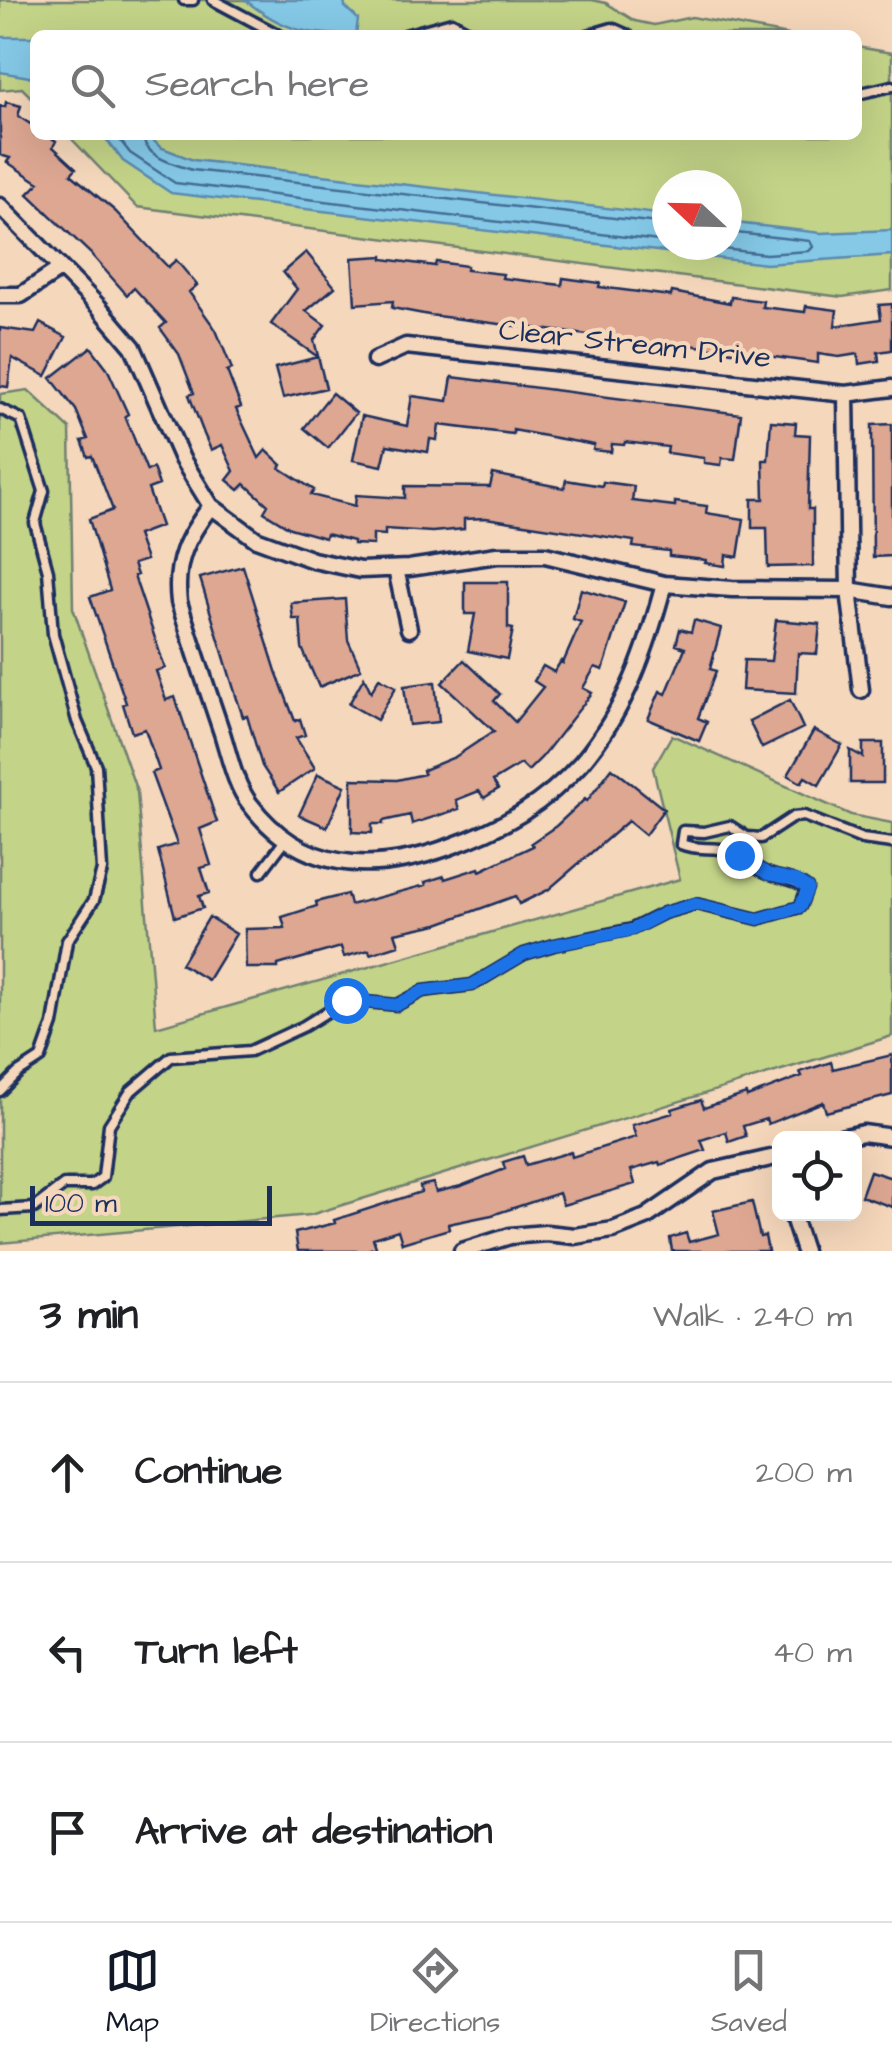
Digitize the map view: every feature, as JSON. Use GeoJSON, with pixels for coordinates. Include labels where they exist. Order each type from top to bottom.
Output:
{"type":"FeatureCollection","features":[{"type":"Feature","properties":{"kind":"street"},"geometry":{"type":"LineString","coordinates":[[0,206],[100,307],[133,347],[182,459],[211,506],[256,540],[314,560],[360,570],[497,555],[545,555],[664,584],[849,590],[892,596]]}},
{"type":"Feature","properties":{"kind":"street"},"geometry":{"type":"LineString","coordinates":[[0,295],[21,295],[60,269]]}},
{"type":"Feature","properties":{"kind":"street","name":"Clear Stream Drive"},"geometry":{"type":"LineString","coordinates":[[376,360],[406,346],[846,394],[892,388]]}},
{"type":"Feature","properties":{"kind":"street"},"geometry":{"type":"LineString","coordinates":[[846,394],[849,590],[861,690]]}},
{"type":"Feature","properties":{"kind":"street"},"geometry":{"type":"LineString","coordinates":[[211,506],[189,534],[180,555],[176,582],[179,602],[249,803],[286,839],[326,859],[369,866],[410,860],[497,830],[539,803],[581,762],[615,717],[638,670],[664,584]]}},
{"type":"Feature","properties":{"kind":"street"},"geometry":{"type":"LineString","coordinates":[[396,568],[409,630]]}},
{"type":"Feature","properties":{"kind":"street"},"geometry":{"type":"LineString","coordinates":[[862,1134],[892,1137]]}},
{"type":"Feature","properties":{"kind":"street"},"geometry":{"type":"LineString","coordinates":[[462,1251],[510,1236],[575,1236],[613,1230],[646,1217],[713,1172],[772,1162]]}},
{"type":"Feature","properties":{"kind":"street"},"geometry":{"type":"LineString","coordinates":[[794,1221],[804,1251]]}},
{"type":"Feature","properties":{"kind":"lane"},"geometry":{"type":"LineString","coordinates":[[184,0],[193,0]]}},
{"type":"Feature","properties":{"kind":"lane"},"geometry":{"type":"LineString","coordinates":[[213,0],[270,30]]}},
{"type":"Feature","properties":{"kind":"lane"},"geometry":{"type":"LineString","coordinates":[[423,30],[452,22],[467,30]]}},
{"type":"Feature","properties":{"kind":"lane"},"geometry":{"type":"LineString","coordinates":[[862,93],[892,86]]}},
{"type":"Feature","properties":{"kind":"lane"},"geometry":{"type":"LineString","coordinates":[[0,410],[21,419],[44,492],[35,523],[49,582],[53,634],[77,721],[96,766],[102,870],[94,900],[66,941],[53,1024],[41,1058],[0,1090]]}},
{"type":"Feature","properties":{"kind":"lane"},"geometry":{"type":"LineString","coordinates":[[0,1210],[34,1208],[64,1185],[92,1184],[103,1177],[109,1124],[132,1091],[171,1058],[250,1052],[346,1000],[397,1005],[423,991],[472,985],[524,954],[632,930],[664,913],[696,904],[758,919],[800,907],[805,900],[808,888],[796,880],[768,874],[721,849],[689,848],[681,844],[683,831],[704,832],[730,826],[748,837],[761,838],[794,817],[804,816],[862,839],[892,842]]}},
{"type":"Feature","properties":{"kind":"lane"},"geometry":{"type":"LineString","coordinates":[[262,872],[286,839]]}},
{"type":"Feature","properties":{"kind":"green space"},"geometry":{"type":"Polygon","coordinates":[[[0,0],[592,0],[606,3],[635,21],[654,25],[692,17],[762,30],[30,30],[30,96],[22,88],[0,90],[0,0]]]}},
{"type":"Feature","properties":{"kind":"green space"},"geometry":{"type":"Polygon","coordinates":[[[862,48],[892,53],[892,290],[842,297],[137,207],[73,140],[862,140],[862,48]]]}},
{"type":"Feature","properties":{"kind":"green space"},"geometry":{"type":"Polygon","coordinates":[[[28,390],[70,429],[73,608],[137,792],[156,1027],[680,879],[653,768],[672,735],[851,815],[892,823],[892,1036],[310,1215],[0,1243],[0,394],[28,390]]]}},
{"type":"Feature","properties":{"kind":"water"},"geometry":{"type":"Polygon","coordinates":[[[245,0],[344,0],[345,7],[358,19],[357,30],[302,30],[272,19],[245,0]]]}},
{"type":"Feature","properties":{"kind":"water"},"geometry":{"type":"Polygon","coordinates":[[[0,37],[30,37],[30,77],[0,72],[0,37]]]}},
{"type":"Feature","properties":{"kind":"water"},"geometry":{"type":"Polygon","coordinates":[[[107,140],[153,140],[160,147],[193,160],[652,213],[652,250],[171,193],[123,161],[107,140]]]}},
{"type":"Feature","properties":{"kind":"water"},"geometry":{"type":"Polygon","coordinates":[[[742,224],[821,233],[892,230],[892,255],[766,264],[732,260],[742,260],[742,224]]]}},
{"type":"Feature","properties":{"kind":"building"},"geometry":{"type":"Polygon","coordinates":[[[6,102],[21,106],[18,116],[30,124],[30,140],[56,141],[53,147],[76,168],[71,174],[115,211],[168,267],[176,260],[197,285],[189,292],[216,330],[232,369],[227,371],[241,407],[236,409],[259,458],[266,450],[282,465],[280,468],[314,490],[311,495],[355,506],[356,495],[405,498],[405,486],[490,487],[493,474],[564,488],[566,480],[634,486],[632,501],[707,506],[706,513],[744,519],[738,557],[726,555],[725,566],[705,563],[706,560],[669,556],[669,551],[633,547],[634,541],[486,518],[464,519],[464,529],[385,529],[385,535],[373,534],[373,545],[353,544],[326,534],[325,538],[290,528],[264,512],[268,505],[245,484],[239,490],[227,480],[234,471],[222,445],[211,450],[189,395],[194,393],[179,354],[160,328],[166,323],[134,288],[127,295],[28,194],[39,183],[7,162],[10,158],[0,155],[0,106],[5,107],[6,102]]]}},
{"type":"Feature","properties":{"kind":"building"},"geometry":{"type":"Polygon","coordinates":[[[306,252],[335,287],[306,311],[325,325],[314,340],[326,388],[283,398],[275,368],[318,357],[271,324],[297,289],[283,272],[306,252]]]}},
{"type":"Feature","properties":{"kind":"building"},"geometry":{"type":"Polygon","coordinates":[[[383,256],[435,266],[436,262],[467,266],[466,270],[503,274],[502,278],[562,285],[563,278],[600,283],[599,287],[671,296],[672,292],[730,303],[731,297],[763,301],[762,307],[805,312],[806,306],[837,310],[835,326],[881,319],[879,305],[892,304],[892,350],[878,352],[879,361],[859,364],[858,354],[818,354],[818,363],[429,315],[392,308],[393,301],[355,304],[352,258],[383,256]]]}},
{"type":"Feature","properties":{"kind":"building"},"geometry":{"type":"Polygon","coordinates":[[[40,323],[66,337],[46,376],[12,358],[8,387],[0,386],[0,328],[35,333],[40,323]]]}},
{"type":"Feature","properties":{"kind":"building"},"geometry":{"type":"Polygon","coordinates":[[[91,347],[107,368],[147,471],[153,468],[159,485],[148,489],[161,526],[137,535],[146,560],[133,564],[137,575],[134,576],[165,668],[156,671],[166,700],[175,697],[217,822],[200,829],[211,865],[201,868],[209,893],[199,896],[203,908],[175,917],[158,850],[177,844],[151,773],[159,770],[145,729],[132,733],[123,704],[126,703],[90,597],[110,590],[89,519],[113,510],[82,441],[88,439],[76,410],[51,378],[91,347]]]}},
{"type":"Feature","properties":{"kind":"building"},"geometry":{"type":"Polygon","coordinates":[[[452,377],[741,414],[735,459],[722,458],[721,465],[704,463],[704,458],[667,453],[668,447],[625,442],[612,444],[611,452],[593,450],[594,445],[513,430],[513,434],[439,425],[437,440],[430,439],[428,452],[387,445],[382,466],[353,460],[362,416],[407,426],[412,396],[448,401],[452,377]]]}},
{"type":"Feature","properties":{"kind":"building"},"geometry":{"type":"Polygon","coordinates":[[[332,393],[356,413],[328,448],[304,428],[332,393]]]}},
{"type":"Feature","properties":{"kind":"building"},"geometry":{"type":"Polygon","coordinates":[[[771,421],[796,423],[795,434],[810,435],[808,509],[813,509],[813,566],[768,567],[767,528],[752,528],[752,499],[764,499],[763,460],[768,460],[771,421]]]}},
{"type":"Feature","properties":{"kind":"building"},"geometry":{"type":"Polygon","coordinates":[[[892,424],[892,556],[873,557],[872,425],[892,424]]]}},
{"type":"Feature","properties":{"kind":"building"},"geometry":{"type":"Polygon","coordinates":[[[243,566],[276,671],[295,721],[300,719],[305,735],[296,738],[315,768],[279,792],[262,766],[247,716],[243,717],[200,578],[243,566]]]}},
{"type":"Feature","properties":{"kind":"building"},"geometry":{"type":"Polygon","coordinates":[[[465,582],[508,582],[508,628],[513,629],[507,659],[468,651],[475,614],[465,614],[465,582]]]}},
{"type":"Feature","properties":{"kind":"building"},"geometry":{"type":"Polygon","coordinates":[[[581,589],[625,602],[603,670],[595,667],[583,688],[592,693],[542,757],[528,771],[521,764],[493,781],[498,789],[484,798],[479,791],[456,800],[459,809],[412,824],[410,815],[372,824],[372,833],[352,832],[352,779],[397,780],[424,774],[423,770],[455,757],[494,731],[442,683],[464,660],[500,694],[494,701],[515,722],[543,687],[534,681],[543,666],[554,672],[563,663],[581,622],[573,619],[581,589]]]}},
{"type":"Feature","properties":{"kind":"building"},"geometry":{"type":"Polygon","coordinates":[[[345,599],[348,640],[361,669],[319,687],[302,648],[300,619],[293,619],[291,603],[345,599]]]}},
{"type":"Feature","properties":{"kind":"building"},"geometry":{"type":"Polygon","coordinates":[[[694,620],[721,628],[710,669],[716,671],[698,718],[707,722],[699,741],[648,719],[660,691],[666,694],[685,648],[676,645],[680,629],[691,632],[694,620]]]}},
{"type":"Feature","properties":{"kind":"building"},"geometry":{"type":"Polygon","coordinates":[[[776,620],[820,624],[817,654],[798,653],[796,693],[742,690],[744,660],[771,661],[776,620]]]}},
{"type":"Feature","properties":{"kind":"building"},"geometry":{"type":"Polygon","coordinates":[[[364,677],[371,692],[379,678],[396,687],[377,720],[349,704],[364,677]]]}},
{"type":"Feature","properties":{"kind":"building"},"geometry":{"type":"Polygon","coordinates":[[[435,682],[439,722],[409,725],[404,686],[435,682]]]}},
{"type":"Feature","properties":{"kind":"building"},"geometry":{"type":"Polygon","coordinates":[[[790,700],[803,728],[762,748],[749,721],[790,700]]]}},
{"type":"Feature","properties":{"kind":"building"},"geometry":{"type":"Polygon","coordinates":[[[814,730],[842,745],[819,785],[805,777],[801,783],[788,775],[814,730]]]}},
{"type":"Feature","properties":{"kind":"building"},"geometry":{"type":"Polygon","coordinates":[[[863,743],[883,743],[883,783],[850,783],[850,750],[863,757],[863,743]]]}},
{"type":"Feature","properties":{"kind":"building"},"geometry":{"type":"Polygon","coordinates":[[[612,768],[664,809],[645,835],[628,821],[548,890],[519,904],[515,896],[438,924],[395,933],[399,945],[370,954],[369,950],[344,957],[341,947],[278,968],[246,968],[245,929],[285,928],[282,917],[347,894],[350,905],[426,885],[425,882],[444,876],[445,879],[479,868],[480,871],[533,846],[531,843],[587,801],[612,768]]]}},
{"type":"Feature","properties":{"kind":"building"},"geometry":{"type":"Polygon","coordinates":[[[318,774],[345,786],[327,827],[299,815],[318,774]]]}},
{"type":"Feature","properties":{"kind":"building"},"geometry":{"type":"Polygon","coordinates":[[[209,917],[236,934],[208,980],[181,964],[209,917]]]}},
{"type":"Feature","properties":{"kind":"building"},"geometry":{"type":"Polygon","coordinates":[[[892,1055],[892,1095],[826,1112],[823,1102],[768,1124],[766,1119],[743,1126],[746,1136],[729,1142],[726,1132],[701,1140],[705,1150],[631,1170],[635,1184],[563,1205],[559,1193],[492,1215],[448,1224],[449,1229],[402,1243],[398,1230],[373,1238],[376,1247],[365,1251],[298,1251],[295,1233],[421,1192],[420,1186],[433,1183],[436,1192],[461,1186],[505,1169],[503,1162],[523,1156],[526,1165],[571,1152],[572,1157],[636,1137],[632,1125],[673,1113],[672,1109],[701,1100],[704,1108],[746,1094],[747,1097],[831,1062],[833,1069],[892,1055]]]}},
{"type":"Feature","properties":{"kind":"building"},"geometry":{"type":"Polygon","coordinates":[[[870,1171],[892,1178],[892,1207],[862,1193],[870,1171]]]}},
{"type":"Feature","properties":{"kind":"building"},"geometry":{"type":"Polygon","coordinates":[[[752,1202],[760,1237],[765,1236],[768,1251],[672,1251],[670,1238],[686,1233],[689,1242],[719,1234],[713,1211],[752,1202]]]}},
{"type":"Feature","properties":{"kind":"route"},"geometry":{"type":"LineString","coordinates":[[346,1000],[397,1005],[423,991],[472,985],[524,954],[632,930],[664,913],[696,904],[758,919],[800,907],[808,888],[796,880],[768,874],[739,855]]}}]}
